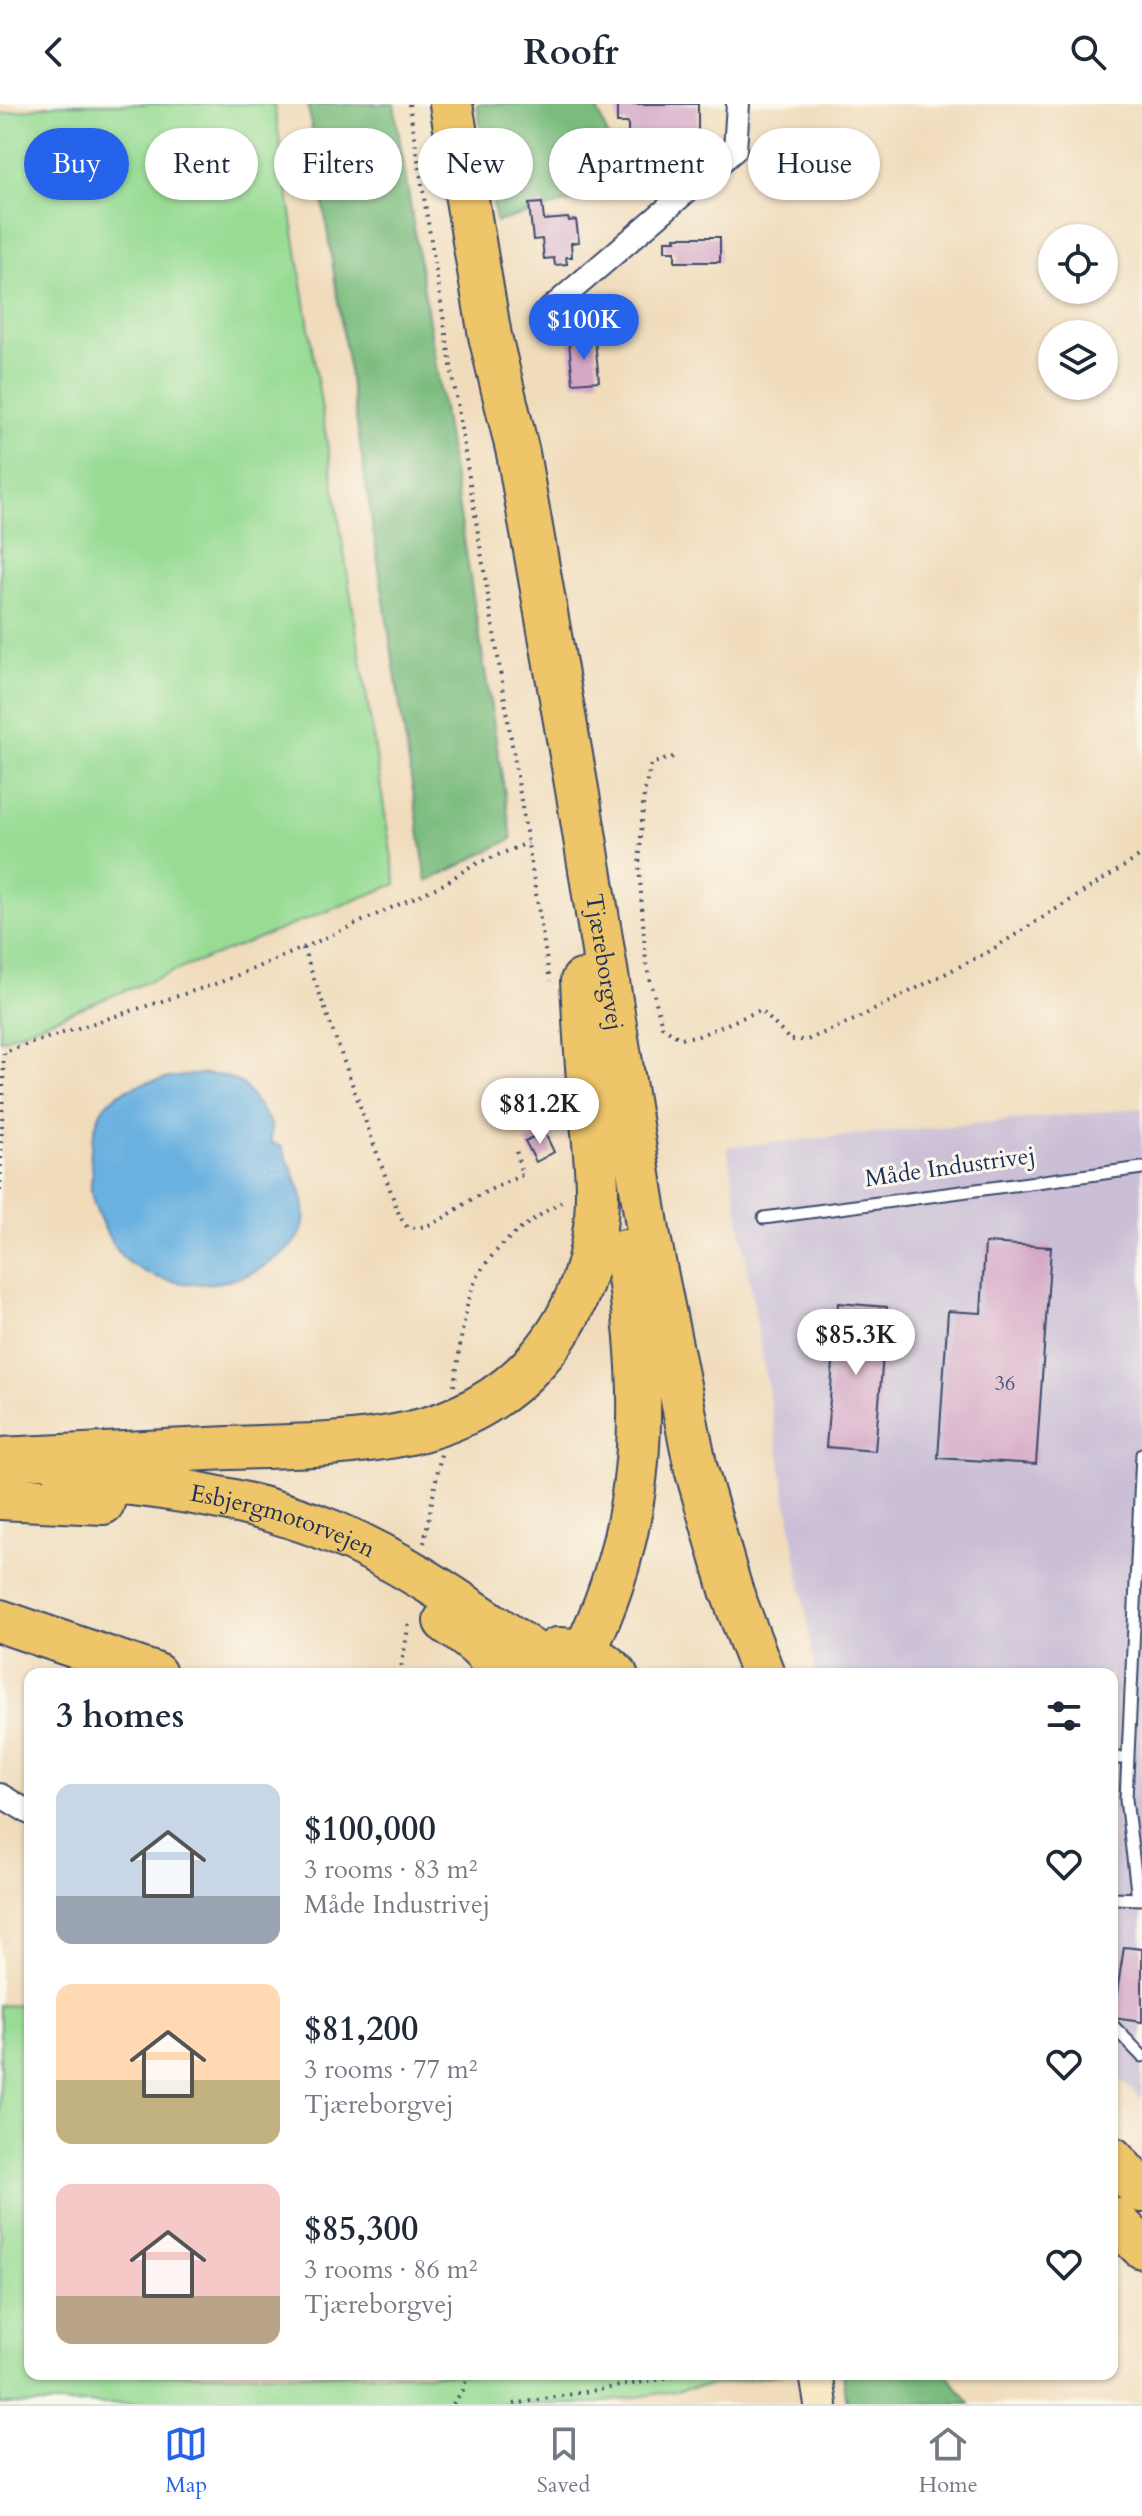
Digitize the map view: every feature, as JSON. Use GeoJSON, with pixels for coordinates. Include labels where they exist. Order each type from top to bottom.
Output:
{"type":"FeatureCollection","features":[{"type":"Feature","properties":{"kind":"highway","name":"Tjæreborgvej"},"geometry":{"type":"LineString","coordinates":[[451,104],[490,336],[521,469],[578,795],[649,1237],[696,1469],[731,1590],[761,1668]]}},
{"type":"Feature","properties":{"kind":"highway","name":"Tjæreborgvej"},"geometry":{"type":"LineString","coordinates":[[490,336],[497,459],[566,983]]}},
{"type":"Feature","properties":{"kind":"highway"},"geometry":{"type":"LineString","coordinates":[[0,1459],[371,1440],[438,1425],[509,1388],[536,1362],[562,1328],[577,1300],[589,1264],[595,1231],[598,1189],[586,1059],[566,983]]}},
{"type":"Feature","properties":{"kind":"highway"},"geometry":{"type":"LineString","coordinates":[[566,983],[630,1285],[640,1371],[640,1436],[634,1498],[607,1601],[597,1663]]}},
{"type":"Feature","properties":{"kind":"highway"},"geometry":{"type":"LineString","coordinates":[[597,1663],[639,1569],[652,1518],[659,1454],[660,1373],[649,1237]]}},
{"type":"Feature","properties":{"kind":"highway","name":"Esbjergmotorvejen"},"geometry":{"type":"LineString","coordinates":[[0,1474],[44,1475],[188,1490],[333,1532],[433,1585],[522,1664]]}},
{"type":"Feature","properties":{"kind":"highway","name":"Esbjergmotorvejen"},"geometry":{"type":"LineString","coordinates":[[0,1498],[78,1500],[189,1514],[304,1546],[402,1594],[474,1643],[496,1668]]}},
{"type":"Feature","properties":{"kind":"highway"},"geometry":{"type":"LineString","coordinates":[[0,1621],[137,1668]]}},
{"type":"Feature","properties":{"kind":"highway"},"geometry":{"type":"LineString","coordinates":[[522,1664],[568,1649],[597,1663]]}},
{"type":"Feature","properties":{"kind":"highway"},"geometry":{"type":"LineString","coordinates":[[1118,2165],[1142,2191]]}},
{"type":"Feature","properties":{"kind":"highway"},"geometry":{"type":"LineString","coordinates":[[1118,2182],[1142,2203]]}},
{"type":"Feature","properties":{"kind":"highway"},"geometry":{"type":"LineString","coordinates":[[1118,2224],[1142,2247]]}},
{"type":"Feature","properties":{"kind":"street"},"geometry":{"type":"LineString","coordinates":[[550,309],[735,150],[738,104]]}},
{"type":"Feature","properties":{"kind":"street"},"geometry":{"type":"LineString","coordinates":[[0,1795],[24,1809]]}},
{"type":"Feature","properties":{"kind":"street"},"geometry":{"type":"LineString","coordinates":[[817,2380],[821,2404]]}},
{"type":"Feature","properties":{"kind":"lane","name":"Måde Industrivej"},"geometry":{"type":"LineString","coordinates":[[764,1218],[1142,1168]]}},
{"type":"Feature","properties":{"kind":"lane"},"geometry":{"type":"LineString","coordinates":[[1118,1898],[1140,1899],[1126,1799],[1142,1454]]}},
{"type":"Feature","properties":{"kind":"lane"},"geometry":{"type":"LineString","coordinates":[[1118,1758],[1128,1758]]}},
{"type":"Feature","properties":{"kind":"lane"},"geometry":{"type":"LineString","coordinates":[[1118,2031],[1142,2056]]}},
{"type":"Feature","properties":{"kind":"path"},"geometry":{"type":"LineString","coordinates":[[409,104],[528,843],[566,983]]}},
{"type":"Feature","properties":{"kind":"path"},"geometry":{"type":"LineString","coordinates":[[673,757],[651,764],[644,794],[639,865],[646,963],[662,1026],[679,1038],[698,1036],[761,1010],[790,1040],[807,1040],[854,1020],[988,952],[1142,855]]}},
{"type":"Feature","properties":{"kind":"path"},"geometry":{"type":"LineString","coordinates":[[0,1191],[4,1052],[221,982],[303,948],[444,884],[471,866],[528,843]]}},
{"type":"Feature","properties":{"kind":"path"},"geometry":{"type":"LineString","coordinates":[[303,948],[400,1217],[407,1227],[417,1229],[436,1223],[475,1198],[522,1175],[516,1150]]}},
{"type":"Feature","properties":{"kind":"path"},"geometry":{"type":"LineString","coordinates":[[452,1396],[469,1302],[480,1273],[507,1240],[570,1197]]}},
{"type":"Feature","properties":{"kind":"path"},"geometry":{"type":"LineString","coordinates":[[422,1553],[443,1444]]}},
{"type":"Feature","properties":{"kind":"path"},"geometry":{"type":"LineString","coordinates":[[401,1668],[409,1623]]}},
{"type":"Feature","properties":{"kind":"path"},"geometry":{"type":"LineString","coordinates":[[453,2404],[466,2380]]}},
{"type":"Feature","properties":{"kind":"path"},"geometry":{"type":"LineString","coordinates":[[514,2404],[656,2380]]}},
{"type":"Feature","properties":{"kind":"shaded area"},"geometry":{"type":"Polygon","coordinates":[[[1142,1108],[1142,2101],[1118,2077],[1118,1668],[815,1668],[727,1147],[1142,1108]]]}},
{"type":"Feature","properties":{"kind":"green space"},"geometry":{"type":"Polygon","coordinates":[[[60,104],[274,104],[278,128],[274,128],[274,200],[289,200],[396,884],[0,1040],[0,114],[60,104]]]}},
{"type":"Feature","properties":{"kind":"green space"},"geometry":{"type":"Polygon","coordinates":[[[308,104],[394,104],[398,128],[312,128],[308,104]]]}},
{"type":"Feature","properties":{"kind":"green space"},"geometry":{"type":"Polygon","coordinates":[[[477,104],[595,104],[605,128],[549,128],[549,200],[577,200],[496,222],[492,200],[533,200],[533,128],[481,128],[477,104]]]}},
{"type":"Feature","properties":{"kind":"green space"},"geometry":{"type":"Polygon","coordinates":[[[402,154],[512,839],[427,882],[323,200],[402,200],[402,154]]]}},
{"type":"Feature","properties":{"kind":"green space"},"geometry":{"type":"Polygon","coordinates":[[[0,2005],[24,2006],[24,2380],[744,2380],[592,2404],[0,2404],[0,2005]]]}},
{"type":"Feature","properties":{"kind":"green space"},"geometry":{"type":"Polygon","coordinates":[[[844,2380],[952,2380],[970,2404],[847,2404],[844,2380]]]}},
{"type":"Feature","properties":{"kind":"water"},"geometry":{"type":"Polygon","coordinates":[[[203,1074],[224,1076],[243,1084],[271,1124],[271,1142],[281,1146],[304,1207],[302,1232],[287,1250],[246,1275],[207,1284],[168,1280],[149,1274],[126,1260],[104,1227],[92,1199],[91,1183],[93,1136],[100,1113],[108,1102],[141,1084],[203,1074]]]}},
{"type":"Feature","properties":{"kind":"building"},"geometry":{"type":"Polygon","coordinates":[[[698,104],[698,128],[628,128],[628,123],[617,123],[617,105],[698,104]]]}},
{"type":"Feature","properties":{"kind":"building"},"geometry":{"type":"Polygon","coordinates":[[[542,203],[544,220],[576,220],[579,242],[571,243],[572,257],[566,257],[567,264],[555,265],[554,258],[544,259],[542,239],[533,240],[529,204],[542,203]]]}},
{"type":"Feature","properties":{"kind":"building"},"geometry":{"type":"Polygon","coordinates":[[[675,237],[720,237],[720,262],[675,262],[675,251],[665,251],[665,240],[676,240],[675,237]]]}},
{"type":"Feature","properties":{"kind":"building"},"geometry":{"type":"Polygon","coordinates":[[[595,340],[599,381],[573,383],[569,342],[595,340]]]}},
{"type":"Feature","properties":{"kind":"building"},"geometry":{"type":"Polygon","coordinates":[[[544,1131],[554,1152],[536,1162],[525,1141],[544,1131]]]}},
{"type":"Feature","properties":{"kind":"building"},"geometry":{"type":"Polygon","coordinates":[[[985,1243],[1051,1247],[1036,1464],[938,1458],[948,1311],[981,1313],[985,1243]]]}},
{"type":"Feature","properties":{"kind":"building"},"geometry":{"type":"Polygon","coordinates":[[[838,1303],[887,1307],[875,1451],[826,1447],[838,1303]]]}},
{"type":"Feature","properties":{"kind":"building"},"geometry":{"type":"Polygon","coordinates":[[[1124,1947],[1142,1949],[1142,2022],[1118,2019],[1118,1986],[1124,1947]]]}}]}
